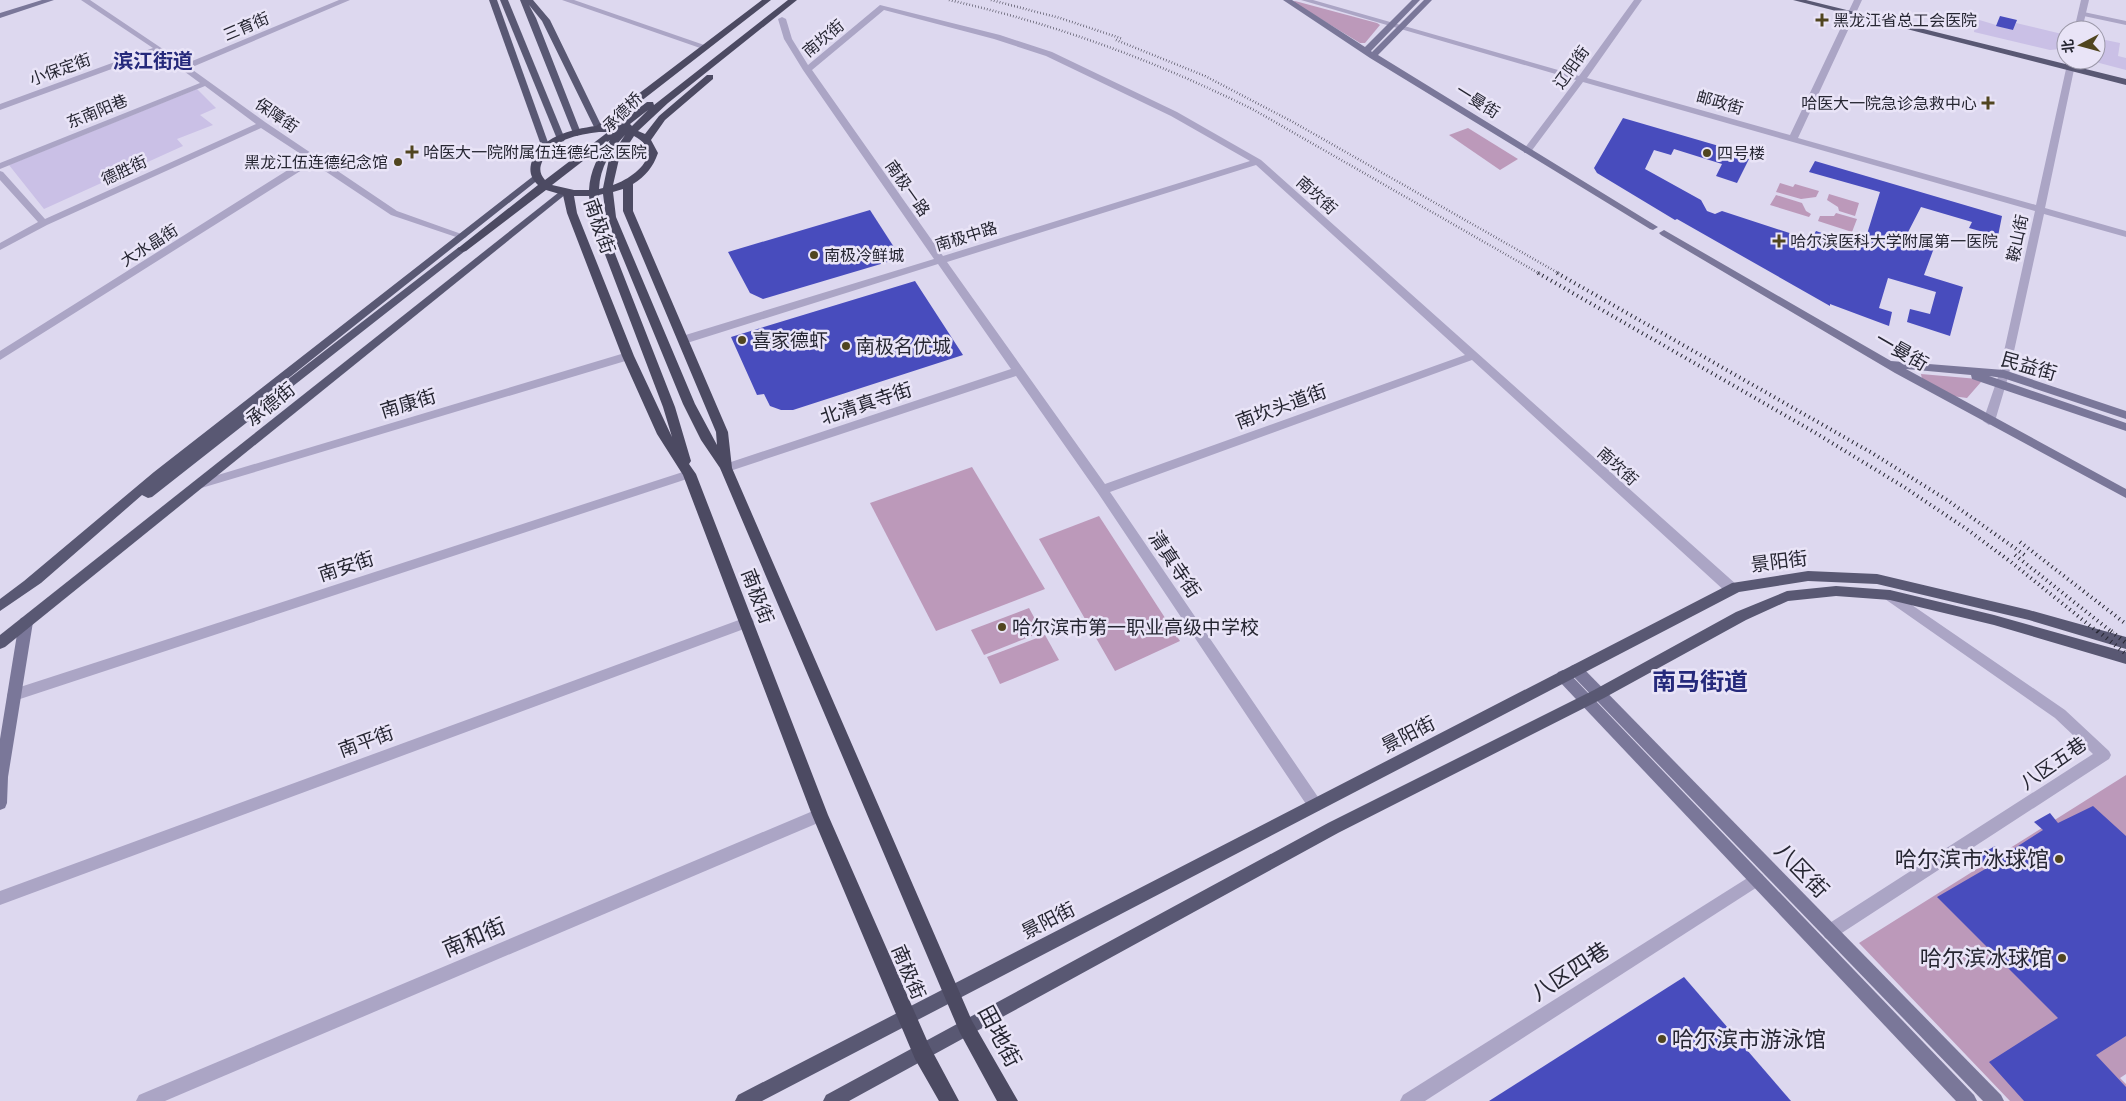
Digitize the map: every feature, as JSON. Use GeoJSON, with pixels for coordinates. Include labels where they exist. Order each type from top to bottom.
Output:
{"type":"FeatureCollection","features":[{"type":"Feature","properties":{"kind":"highway"},"geometry":{"type":"LineString","coordinates":[[599,129],[767,0]]}},
{"type":"Feature","properties":{"kind":"highway","name":"承德桥"},"geometry":{"type":"LineString","coordinates":[[689,474],[670,407],[598,223],[593,205],[592,187],[607,150],[623,130],[650,104],[780,0]]}},
{"type":"Feature","properties":{"kind":"highway","name":"承德桥"},"geometry":{"type":"LineString","coordinates":[[726,468],[707,440],[689,404],[611,217],[607,194],[610,172],[618,151],[647,117],[793,0]]}},
{"type":"Feature","properties":{"kind":"highway"},"geometry":{"type":"LineString","coordinates":[[646,139],[671,110],[803,0]]}},
{"type":"Feature","properties":{"kind":"highway"},"geometry":{"type":"LineString","coordinates":[[462,249],[650,104]]}},
{"type":"Feature","properties":{"kind":"highway"},"geometry":{"type":"LineString","coordinates":[[599,129],[627,130],[646,139],[653,153],[650,163],[642,173],[628,182],[594,193],[566,193],[546,186],[536,177],[534,172],[536,160],[546,148],[561,139],[577,133],[599,129]]}},
{"type":"Feature","properties":{"kind":"highway","name":"南极街"},"geometry":{"type":"LineString","coordinates":[[628,182],[628,210],[722,432],[726,468],[952,992]]}},
{"type":"Feature","properties":{"kind":"highway","name":"南极街"},"geometry":{"type":"LineString","coordinates":[[566,193],[572,213],[628,356],[663,434],[689,474],[820,815],[907,1018]]}},
{"type":"Feature","properties":{"kind":"highway","name":"田地街"},"geometry":{"type":"LineString","coordinates":[[952,992],[966,1028],[1008,1101]]}},
{"type":"Feature","properties":{"kind":"highway"},"geometry":{"type":"LineString","coordinates":[[907,1018],[922,1052],[949,1101]]}},
{"type":"Feature","properties":{"kind":"main road"},"geometry":{"type":"LineString","coordinates":[[0,16],[50,0]]}},
{"type":"Feature","properties":{"kind":"main road"},"geometry":{"type":"LineString","coordinates":[[493,0],[546,148]]}},
{"type":"Feature","properties":{"kind":"main road"},"geometry":{"type":"LineString","coordinates":[[504,0],[561,139]]}},
{"type":"Feature","properties":{"kind":"main road"},"geometry":{"type":"LineString","coordinates":[[522,0],[532,18],[577,133]]}},
{"type":"Feature","properties":{"kind":"main road"},"geometry":{"type":"LineString","coordinates":[[529,0],[546,20],[599,129]]}},
{"type":"Feature","properties":{"kind":"main road","name":"一曼街"},"geometry":{"type":"LineString","coordinates":[[1287,0],[1369,54],[1653,227]]}},
{"type":"Feature","properties":{"kind":"main road"},"geometry":{"type":"LineString","coordinates":[[1369,54],[1392,24],[1416,0]]}},
{"type":"Feature","properties":{"kind":"main road"},"geometry":{"type":"LineString","coordinates":[[1369,54],[1402,26],[1428,0]]}},
{"type":"Feature","properties":{"kind":"main road"},"geometry":{"type":"LineString","coordinates":[[1797,0],[1854,7]]}},
{"type":"Feature","properties":{"kind":"main road"},"geometry":{"type":"LineString","coordinates":[[1826,0],[2056,58]]}},
{"type":"Feature","properties":{"kind":"main road"},"geometry":{"type":"LineString","coordinates":[[2092,70],[2126,82]]}},
{"type":"Feature","properties":{"kind":"main road"},"geometry":{"type":"LineString","coordinates":[[2106,70],[2126,74]]}},
{"type":"Feature","properties":{"kind":"main road"},"geometry":{"type":"LineString","coordinates":[[29,584],[158,475],[536,177]]}},
{"type":"Feature","properties":{"kind":"main road","name":"承德街"},"geometry":{"type":"LineString","coordinates":[[0,643],[566,193]]}},
{"type":"Feature","properties":{"kind":"main road","name":"一曼街"},"geometry":{"type":"LineString","coordinates":[[1664,233],[1894,367],[2126,494]]}},
{"type":"Feature","properties":{"kind":"main road"},"geometry":{"type":"LineString","coordinates":[[0,606],[196,457],[462,249]]}},
{"type":"Feature","properties":{"kind":"main road","name":"民益街"},"geometry":{"type":"LineString","coordinates":[[1894,367],[2003,380],[2126,416]]}},
{"type":"Feature","properties":{"kind":"main road","name":"民益街"},"geometry":{"type":"LineString","coordinates":[[2003,380],[2126,427]]}},
{"type":"Feature","properties":{"kind":"main road","name":"景阳街"},"geometry":{"type":"LineString","coordinates":[[744,1101],[1735,588],[1808,576],[1877,579],[2019,613],[2126,643]]}},
{"type":"Feature","properties":{"kind":"main road","name":"景阳街"},"geometry":{"type":"LineString","coordinates":[[832,1101],[1333,828],[1593,697],[1756,608],[1787,596],[1836,591],[1890,595],[1994,620],[2126,658]]}},
{"type":"Feature","properties":{"kind":"main road"},"geometry":{"type":"LineString","coordinates":[[0,803],[2,776],[26,622]]}},
{"type":"Feature","properties":{"kind":"main road","name":"八区街"},"geometry":{"type":"LineString","coordinates":[[1570,673],[1831,932],[1995,1101]]}},
{"type":"Feature","properties":{"kind":"main road","name":"八区街"},"geometry":{"type":"LineString","coordinates":[[1593,697],[1757,879],[1968,1101]]}},
{"type":"Feature","properties":{"kind":"main road"},"geometry":{"type":"LineString","coordinates":[[0,757],[2,776]]}},
{"type":"Feature","properties":{"kind":"street","name":"保障街"},"geometry":{"type":"LineString","coordinates":[[85,0],[159,49],[262,124],[394,213],[462,236]]}},
{"type":"Feature","properties":{"kind":"street","name":"三育街"},"geometry":{"type":"LineString","coordinates":[[185,68],[346,0]]}},
{"type":"Feature","properties":{"kind":"street"},"geometry":{"type":"LineString","coordinates":[[566,0],[706,47]]}},
{"type":"Feature","properties":{"kind":"street","name":"邮政街"},"geometry":{"type":"LineString","coordinates":[[1304,0],[1402,26],[2126,234]]}},
{"type":"Feature","properties":{"kind":"street","name":"辽阳街"},"geometry":{"type":"LineString","coordinates":[[1527,151],[1638,0]]}},
{"type":"Feature","properties":{"kind":"street"},"geometry":{"type":"LineString","coordinates":[[2080,20],[2085,0]]}},
{"type":"Feature","properties":{"kind":"street","name":"南坎街"},"geometry":{"type":"LineString","coordinates":[[807,70],[883,7],[997,37],[1049,54],[1174,114],[1258,162],[1735,588]]}},
{"type":"Feature","properties":{"kind":"street"},"geometry":{"type":"LineString","coordinates":[[1793,139],[1854,7]]}},
{"type":"Feature","properties":{"kind":"street"},"geometry":{"type":"LineString","coordinates":[[2082,13],[2126,23]]}},
{"type":"Feature","properties":{"kind":"street","name":"南极一路"},"geometry":{"type":"LineString","coordinates":[[782,19],[788,39],[807,70],[1018,371]]}},
{"type":"Feature","properties":{"kind":"street","name":"小保定街"},"geometry":{"type":"LineString","coordinates":[[0,107],[159,49]]}},
{"type":"Feature","properties":{"kind":"street","name":"鞍山街"},"geometry":{"type":"LineString","coordinates":[[1990,421],[2003,380],[2068,70]]}},
{"type":"Feature","properties":{"kind":"street","name":"东南阳巷"},"geometry":{"type":"LineString","coordinates":[[0,166],[206,83]]}},
{"type":"Feature","properties":{"kind":"street","name":"德胜街"},"geometry":{"type":"LineString","coordinates":[[0,247],[44,223],[262,124]]}},
{"type":"Feature","properties":{"kind":"street","name":"大水晶街"},"geometry":{"type":"LineString","coordinates":[[0,356],[314,158]]}},
{"type":"Feature","properties":{"kind":"street","name":"南极中路"},"geometry":{"type":"LineString","coordinates":[[683,340],[1258,162]]}},
{"type":"Feature","properties":{"kind":"street"},"geometry":{"type":"LineString","coordinates":[[0,174],[44,223]]}},
{"type":"Feature","properties":{"kind":"street"},"geometry":{"type":"LineString","coordinates":[[0,193],[13,188]]}},
{"type":"Feature","properties":{"kind":"street","name":"南康街"},"geometry":{"type":"LineString","coordinates":[[198,484],[628,356]]}},
{"type":"Feature","properties":{"kind":"street","name":"南坎头道街"},"geometry":{"type":"LineString","coordinates":[[1102,490],[1473,356]]}},
{"type":"Feature","properties":{"kind":"street","name":"北清真寺街"},"geometry":{"type":"LineString","coordinates":[[726,468],[1018,371]]}},
{"type":"Feature","properties":{"kind":"street","name":"清真寺街"},"geometry":{"type":"LineString","coordinates":[[1018,371],[1102,490],[1315,805]]}},
{"type":"Feature","properties":{"kind":"street","name":"南安街"},"geometry":{"type":"LineString","coordinates":[[14,695],[689,474]]}},
{"type":"Feature","properties":{"kind":"street","name":"八区五巷"},"geometry":{"type":"LineString","coordinates":[[1831,932],[2104,755],[2060,714],[1890,595]]}},
{"type":"Feature","properties":{"kind":"street","name":"南平街"},"geometry":{"type":"LineString","coordinates":[[0,898],[747,622]]}},
{"type":"Feature","properties":{"kind":"street","name":"南和街"},"geometry":{"type":"LineString","coordinates":[[145,1101],[820,815]]}},
{"type":"Feature","properties":{"kind":"street","name":"八区四巷"},"geometry":{"type":"LineString","coordinates":[[1409,1101],[1757,879]]}},
{"type":"Feature","properties":{"kind":"shaded area"},"geometry":{"type":"Polygon","coordinates":[[[1293,2],[1380,25],[1365,43],[1360,43],[1293,2]]]}},
{"type":"Feature","properties":{"kind":"shaded area"},"geometry":{"type":"Polygon","coordinates":[[[1976,19],[2013,30],[2016,23],[2056,33],[2056,49],[2050,50],[1974,32],[1976,19]]]}},
{"type":"Feature","properties":{"kind":"shaded area"},"geometry":{"type":"Polygon","coordinates":[[[2106,40],[2120,43],[2118,56],[2126,58],[2126,70],[2106,65],[2106,40]]]}},
{"type":"Feature","properties":{"kind":"shaded area"},"geometry":{"type":"Polygon","coordinates":[[[197,89],[216,108],[200,115],[213,125],[177,139],[183,146],[44,209],[9,165],[197,89]]]}},
{"type":"Feature","properties":{"kind":"shaded area"},"geometry":{"type":"Polygon","coordinates":[[[1468,128],[1518,159],[1500,170],[1449,135],[1468,128]]]}},
{"type":"Feature","properties":{"kind":"shaded area"},"geometry":{"type":"Polygon","coordinates":[[[1780,183],[1793,187],[1795,184],[1819,191],[1816,197],[1801,199],[1776,192],[1780,183]]]}},
{"type":"Feature","properties":{"kind":"shaded area"},"geometry":{"type":"Polygon","coordinates":[[[1829,194],[1859,203],[1855,216],[1839,211],[1838,207],[1827,200],[1829,194]]]}},
{"type":"Feature","properties":{"kind":"shaded area"},"geometry":{"type":"Polygon","coordinates":[[[1776,195],[1802,203],[1806,211],[1811,214],[1809,217],[1770,205],[1776,195]]]}},
{"type":"Feature","properties":{"kind":"shaded area"},"geometry":{"type":"Polygon","coordinates":[[[1836,213],[1857,219],[1852,232],[1818,221],[1820,216],[1834,216],[1836,213]]]}},
{"type":"Feature","properties":{"kind":"shaded area"},"geometry":{"type":"Polygon","coordinates":[[[1921,374],[1978,379],[1981,382],[1967,398],[1952,396],[1922,379],[1921,374]]]}},
{"type":"Feature","properties":{"kind":"shaded area"},"geometry":{"type":"Polygon","coordinates":[[[972,467],[1045,589],[936,631],[870,503],[972,467]]]}},
{"type":"Feature","properties":{"kind":"shaded area"},"geometry":{"type":"Polygon","coordinates":[[[1099,516],[1180,641],[1115,671],[1039,539],[1099,516]]]}},
{"type":"Feature","properties":{"kind":"shaded area"},"geometry":{"type":"Polygon","coordinates":[[[1029,608],[1042,632],[984,655],[971,630],[1029,608]]]}},
{"type":"Feature","properties":{"kind":"shaded area"},"geometry":{"type":"Polygon","coordinates":[[[1045,635],[1059,660],[1000,684],[987,657],[1045,635]]]}},
{"type":"Feature","properties":{"kind":"shaded area","name":"哈尔滨市冰球馆"},"geometry":{"type":"Polygon","coordinates":[[[2126,775],[2126,1074],[2120,1078],[2126,1084],[2126,1101],[2010,1101],[1859,943],[2126,775]]]}},
{"type":"Feature","properties":{"kind":"building"},"geometry":{"type":"Polygon","coordinates":[[[2000,16],[2017,20],[2013,30],[1996,26],[2000,16]]]}},
{"type":"Feature","properties":{"kind":"building","name":"哈尔滨医科大学附属第一医院"},"geometry":{"type":"Polygon","coordinates":[[[1623,118],[1719,146],[1718,150],[1749,159],[1737,183],[1716,176],[1722,164],[1674,149],[1671,155],[1654,150],[1645,169],[1701,200],[1707,211],[1715,214],[1722,211],[1811,240],[1816,231],[1863,247],[1880,192],[1809,172],[1815,161],[2002,216],[1998,236],[1969,228],[1972,222],[1921,207],[1904,240],[1934,248],[1924,275],[1963,287],[1950,336],[1907,322],[1910,309],[1930,314],[1936,292],[1888,278],[1879,308],[1892,312],[1889,326],[1830,304],[1830,306],[1677,219],[1675,220],[1597,173],[1594,168],[1623,118]]]}},
{"type":"Feature","properties":{"kind":"building","name":"南极冷鲜城"},"geometry":{"type":"Polygon","coordinates":[[[870,210],[901,258],[763,299],[750,293],[728,252],[870,210]]]}},
{"type":"Feature","properties":{"kind":"building","name":"南极名优城"},"geometry":{"type":"Polygon","coordinates":[[[915,281],[963,355],[793,410],[781,410],[770,406],[764,394],[757,395],[731,337],[915,281]]]}},
{"type":"Feature","properties":{"kind":"building","name":"哈尔滨市冰球馆"},"geometry":{"type":"Polygon","coordinates":[[[2093,806],[2126,836],[2126,1036],[2096,1055],[2126,1087],[2126,1101],[2024,1101],[1989,1062],[2058,1018],[1937,897],[1987,868],[1976,857],[1995,846],[2004,855],[2043,830],[2034,822],[2050,813],[2058,823],[2093,806]]]}},
{"type":"Feature","properties":{"kind":"building","name":"哈尔滨市游泳馆"},"geometry":{"type":"Polygon","coordinates":[[[1684,977],[1791,1101],[1489,1101],[1684,977]]]}},
{"type":"Feature","properties":{"kind":"railway"},"geometry":{"type":"LineString","coordinates":[[949,0],[1067,32],[1143,60],[1217,92],[1254,110],[1540,274]]}},
{"type":"Feature","properties":{"kind":"railway"},"geometry":{"type":"LineString","coordinates":[[991,0],[1060,18],[1123,39]]}},
{"type":"Feature","properties":{"kind":"railway"},"geometry":{"type":"LineString","coordinates":[[1116,40],[1205,76],[1293,122],[1560,274]]}},
{"type":"Feature","properties":{"kind":"railway"},"geometry":{"type":"LineString","coordinates":[[1538,273],[1814,432],[1904,487],[1968,530],[2011,562],[2099,633]]}},
{"type":"Feature","properties":{"kind":"railway"},"geometry":{"type":"LineString","coordinates":[[1557,273],[1872,453],[1947,500],[2026,556]]}},
{"type":"Feature","properties":{"kind":"railway"},"geometry":{"type":"LineString","coordinates":[[2020,542],[2126,624]]}},
{"type":"Feature","properties":{"kind":"railway"},"geometry":{"type":"LineString","coordinates":[[2015,555],[2113,633]]}},
{"type":"Feature","properties":{"kind":"railway"},"geometry":{"type":"LineString","coordinates":[[2098,631],[2126,654]]}},
{"type":"Feature","properties":{"kind":"railway"},"geometry":{"type":"LineString","coordinates":[[2111,631],[2126,643]]}},
{"type":"Feature","properties":{"kind":"place","name":"黑龙江省总工会医院"},"geometry":{"type":"Point","coordinates":[1822,20]}},
{"type":"Feature","properties":{"kind":"place","name":"哈医大一院急诊急救中心"},"geometry":{"type":"Point","coordinates":[1988,103]}},
{"type":"Feature","properties":{"kind":"place","name":"哈医大一院附属伍连德纪念医院"},"geometry":{"type":"Point","coordinates":[412,152]}},
{"type":"Feature","properties":{"kind":"place","name":"四号楼"},"geometry":{"type":"Point","coordinates":[1707,153]}},
{"type":"Feature","properties":{"kind":"place","name":"黑龙江伍连德纪念馆"},"geometry":{"type":"Point","coordinates":[398,162]}},
{"type":"Feature","properties":{"kind":"place","name":"哈尔滨医科大学附属第一医院"},"geometry":{"type":"Point","coordinates":[1779,241]}},
{"type":"Feature","properties":{"kind":"place","name":"南极冷鲜城"},"geometry":{"type":"Point","coordinates":[814,255]}},
{"type":"Feature","properties":{"kind":"place","name":"喜家德虾"},"geometry":{"type":"Point","coordinates":[742,340]}},
{"type":"Feature","properties":{"kind":"place","name":"南极名优城"},"geometry":{"type":"Point","coordinates":[846,346]}},
{"type":"Feature","properties":{"kind":"place","name":"哈尔滨市第一职业高级中学校"},"geometry":{"type":"Point","coordinates":[1002,627]}},
{"type":"Feature","properties":{"kind":"place","name":"哈尔滨市冰球馆"},"geometry":{"type":"Point","coordinates":[2059,859]}},
{"type":"Feature","properties":{"kind":"place","name":"哈尔滨冰球馆"},"geometry":{"type":"Point","coordinates":[2062,958]}},
{"type":"Feature","properties":{"kind":"place","name":"哈尔滨市游泳馆"},"geometry":{"type":"Point","coordinates":[1662,1039]}},
{"type":"Feature","properties":{"kind":"district","name":"滨江街道"},"geometry":{"type":"Point","coordinates":[153,61]}},
{"type":"Feature","properties":{"kind":"district","name":"南马街道"},"geometry":{"type":"Point","coordinates":[1700,682]}}]}
